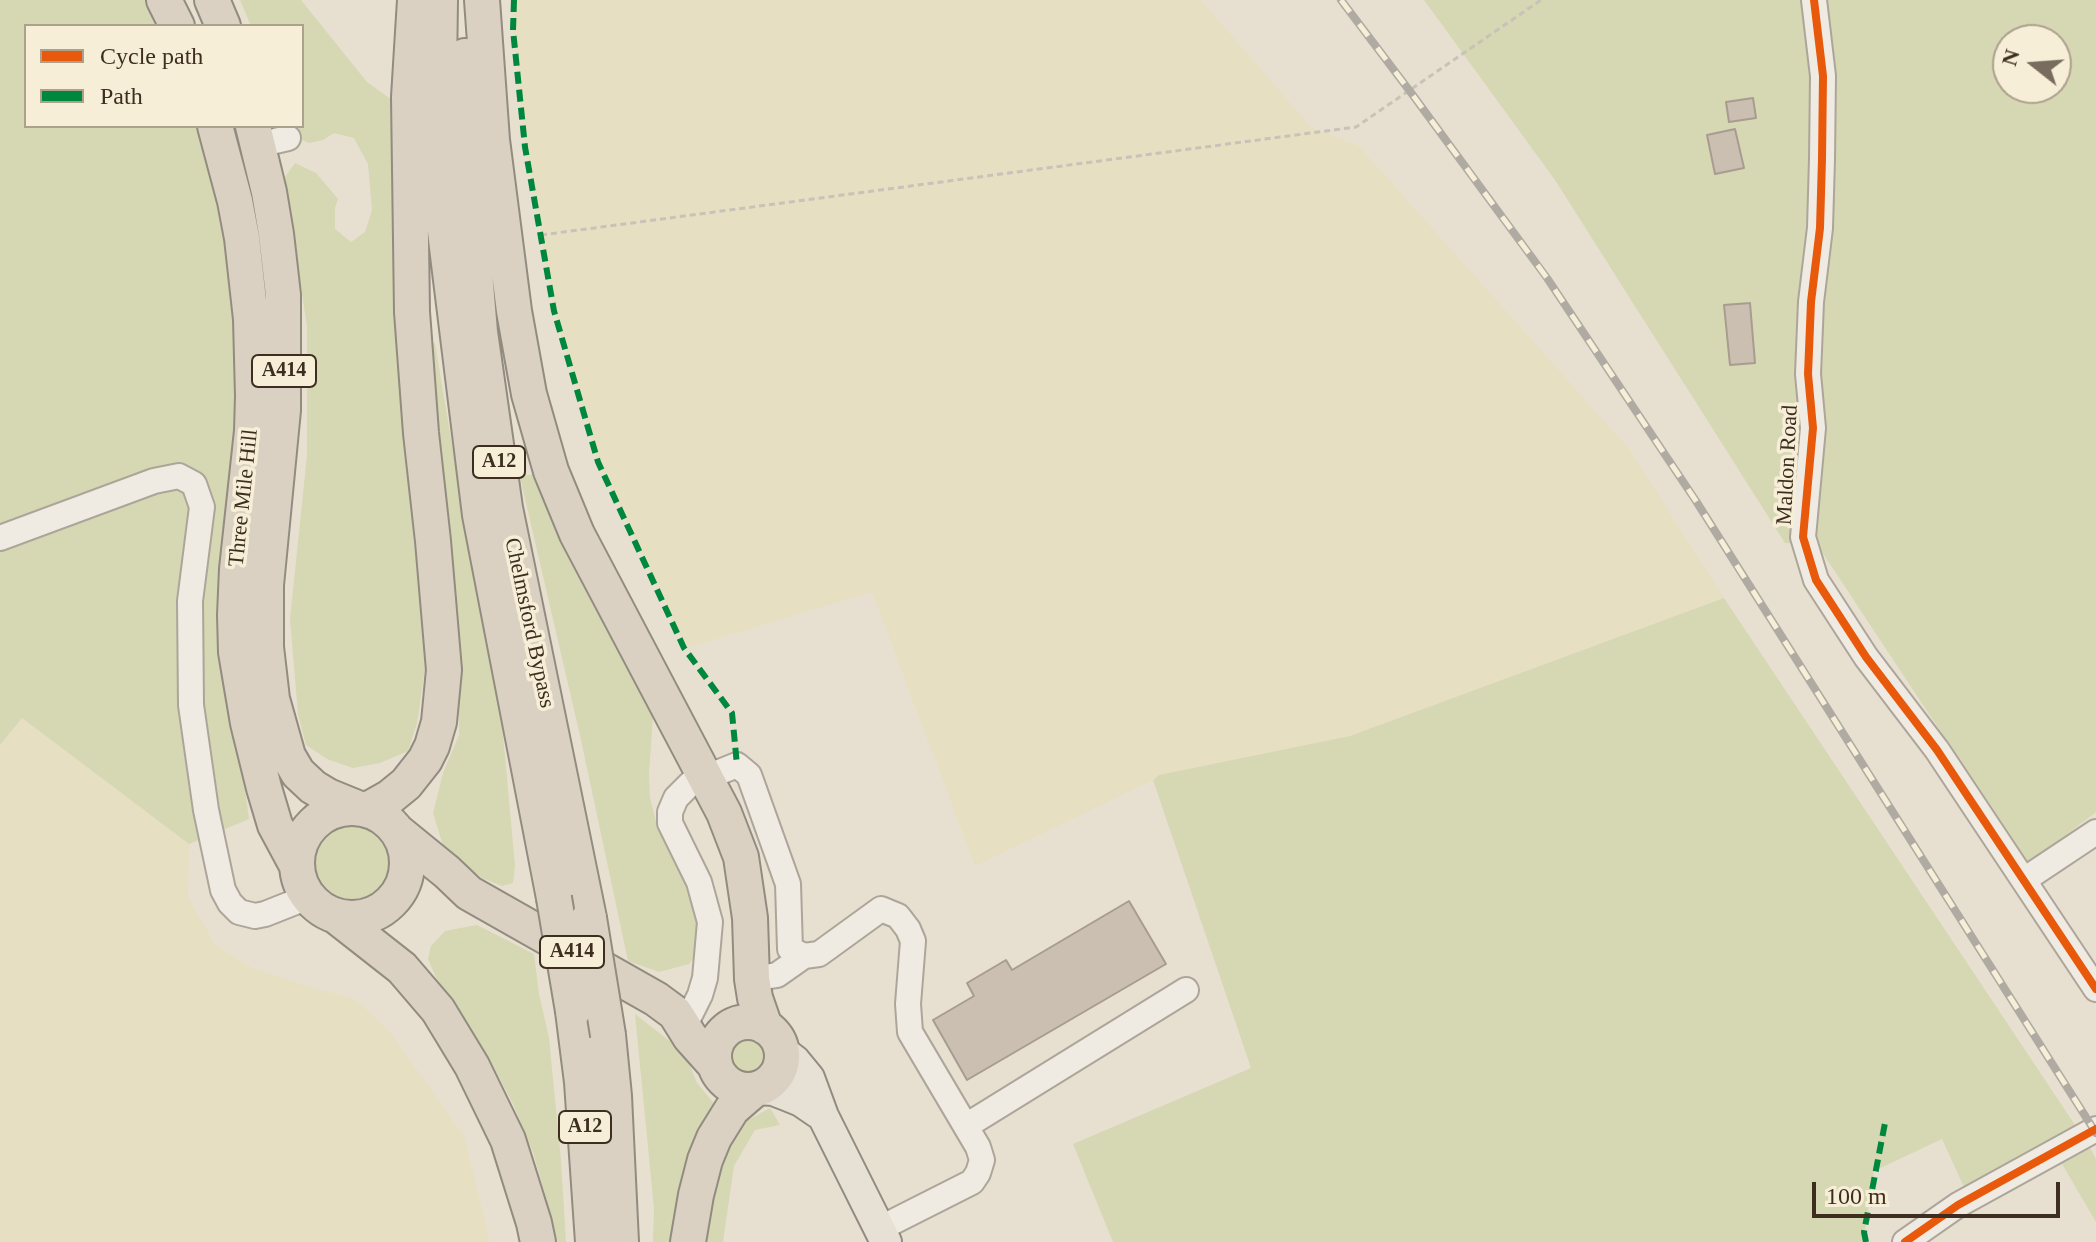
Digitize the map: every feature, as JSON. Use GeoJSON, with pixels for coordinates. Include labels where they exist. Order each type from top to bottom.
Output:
{"type":"FeatureCollection","features":[{"type":"Feature","properties":{"kind":"highway"},"geometry":{"type":"LineString","coordinates":[[164,0],[176,24]]}},
{"type":"Feature","properties":{"kind":"highway"},"geometry":{"type":"LineString","coordinates":[[212,0],[222,24]]}},
{"type":"Feature","properties":{"kind":"highway"},"geometry":{"type":"LineString","coordinates":[[415,0],[409,97],[412,312],[421,433],[443,639],[444,670],[439,722],[425,760],[406,784],[390,797],[361,808],[334,810],[316,821],[300,842],[296,864],[299,880],[308,897],[402,968],[438,1010],[472,1066],[508,1140],[538,1242]]}},
{"type":"Feature","properties":{"kind":"highway","name":"Chelmsford Bypass"},"geometry":{"type":"LineString","coordinates":[[440,0],[438,141],[444,223],[480,515],[573,1011],[582,1082],[593,1242]]}},
{"type":"Feature","properties":{"kind":"highway","name":"Chelmsford Bypass"},"geometry":{"type":"LineString","coordinates":[[465,0],[465,153],[480,332],[505,508],[589,918],[608,1035],[621,1242]]}},
{"type":"Feature","properties":{"kind":"highway","name":"A12"},"geometry":{"type":"LineString","coordinates":[[482,0],[492,140],[514,311],[529,394],[551,471],[577,534],[724,813],[741,857],[750,918],[752,979],[760,1034]]}},
{"type":"Feature","properties":{"kind":"highway","name":"Three Mile Hill"},"geometry":{"type":"LineString","coordinates":[[216,128],[237,213],[251,319],[253,396],[236,582],[236,652],[248,723],[264,788],[275,825],[296,864]]}},
{"type":"Feature","properties":{"kind":"highway","name":"Three Mile Hill"},"geometry":{"type":"LineString","coordinates":[[267,136],[283,295],[283,410],[266,585],[266,647],[272,699],[288,756],[298,773],[328,796],[361,808]]}},
{"type":"Feature","properties":{"kind":"highway"},"geometry":{"type":"LineString","coordinates":[[337,917],[373,915],[385,908],[402,887],[407,872],[404,844],[398,832],[387,820],[361,808]]}},
{"type":"Feature","properties":{"kind":"highway","name":"A414"},"geometry":{"type":"LineString","coordinates":[[398,832],[469,893],[656,999],[683,1019],[715,1065]]}},
{"type":"Feature","properties":{"kind":"highway"},"geometry":{"type":"LineString","coordinates":[[395,898],[439,892],[469,893]]}},
{"type":"Feature","properties":{"kind":"highway","name":"A414"},"geometry":{"type":"LineString","coordinates":[[683,1019],[760,1034]]}},
{"type":"Feature","properties":{"kind":"highway"},"geometry":{"type":"LineString","coordinates":[[688,1242],[699,1183],[714,1138],[732,1109],[771,1082],[782,1060],[760,1034],[723,1033],[714,1048],[715,1065],[723,1080],[740,1090],[756,1090]]}},
{"type":"Feature","properties":{"kind":"main road"},"geometry":{"type":"LineString","coordinates":[[760,1034],[795,1061],[809,1078],[823,1116],[882,1236]]}},
{"type":"Feature","properties":{"kind":"main road"},"geometry":{"type":"LineString","coordinates":[[756,1090],[773,1090],[801,1101],[823,1116]]}},
{"type":"Feature","properties":{"kind":"street","name":"Maldon Road"},"geometry":{"type":"LineString","coordinates":[[1814,0],[1823,76],[1822,159],[1820,228],[1811,302],[1809,359],[1813,428],[1803,537],[1816,580],[1858,644],[1937,750],[2096,989]]}},
{"type":"Feature","properties":{"kind":"street"},"geometry":{"type":"LineString","coordinates":[[0,538],[154,481],[179,476],[194,484],[202,507],[190,601],[191,705],[206,810],[223,890],[239,912],[255,916],[308,897]]}},
{"type":"Feature","properties":{"kind":"street"},"geometry":{"type":"LineString","coordinates":[[683,1019],[700,995],[705,978],[710,922],[699,882],[670,823],[673,803],[690,784],[737,765],[749,775],[788,884],[790,949],[804,956]]}},
{"type":"Feature","properties":{"kind":"street"},"geometry":{"type":"LineString","coordinates":[[2024,880],[2096,832]]}},
{"type":"Feature","properties":{"kind":"street"},"geometry":{"type":"LineString","coordinates":[[752,979],[777,975],[804,956],[819,954],[881,909],[898,916],[908,929],[913,941],[908,1004],[910,1032],[978,1147],[982,1160],[972,1182],[882,1236]]}},
{"type":"Feature","properties":{"kind":"street"},"geometry":{"type":"LineString","coordinates":[[966,1126],[1186,990]]}},
{"type":"Feature","properties":{"kind":"street"},"geometry":{"type":"LineString","coordinates":[[1905,1242],[1958,1205],[2096,1129]]}},
{"type":"Feature","properties":{"kind":"path"},"geometry":{"type":"LineString","coordinates":[[541,235],[1356,127],[1541,0]]}},
{"type":"Feature","properties":{"kind":"shaded area"},"geometry":{"type":"Polygon","coordinates":[[[514,0],[1201,0],[1311,127],[1359,146],[1630,450],[1724,598],[1350,736],[1159,775],[975,866],[872,592],[687,648],[598,462],[554,311],[525,147],[513,30],[514,0]]]}},
{"type":"Feature","properties":{"kind":"shaded area"},"geometry":{"type":"Polygon","coordinates":[[[22,718],[189,844],[188,897],[215,944],[252,968],[355,999],[391,1033],[464,1136],[490,1242],[0,1242],[0,745],[22,718]]]}},
{"type":"Feature","properties":{"kind":"green space"},"geometry":{"type":"Polygon","coordinates":[[[0,0],[145,0],[156,24],[24,24],[24,128],[199,128],[234,245],[240,369],[225,647],[249,819],[189,844],[22,718],[0,745],[0,0]]]}},
{"type":"Feature","properties":{"kind":"green space"},"geometry":{"type":"Polygon","coordinates":[[[240,0],[301,0],[367,82],[392,100],[430,636],[417,723],[408,751],[380,763],[353,768],[327,759],[306,745],[298,714],[290,619],[307,455],[307,327],[285,177],[295,163],[316,173],[338,199],[335,229],[351,242],[365,232],[372,210],[368,164],[354,138],[334,133],[323,140],[309,143],[302,140],[294,128],[304,128],[304,24],[250,24],[240,0]]]}},
{"type":"Feature","properties":{"kind":"green space"},"geometry":{"type":"Polygon","coordinates":[[[1424,0],[2096,0],[2096,812],[2028,864],[1818,546],[1785,543],[1555,180],[1424,0]]]}},
{"type":"Feature","properties":{"kind":"green space"},"geometry":{"type":"Polygon","coordinates":[[[435,343],[500,702],[515,866],[513,883],[502,886],[482,878],[444,849],[433,813],[443,773],[459,735],[459,659],[424,345],[435,343]]]}},
{"type":"Feature","properties":{"kind":"green space"},"geometry":{"type":"Polygon","coordinates":[[[541,472],[584,579],[653,716],[650,798],[658,829],[692,896],[700,935],[697,954],[689,964],[659,972],[628,961],[520,477],[541,472]]]}},
{"type":"Feature","properties":{"kind":"green space"},"geometry":{"type":"Polygon","coordinates":[[[1724,598],[2089,1146],[2096,1159],[2096,1222],[2062,1164],[1975,1211],[1942,1139],[1874,1171],[1863,1242],[1113,1242],[1073,1144],[1251,1068],[1153,780],[1159,775],[1350,736],[1724,598]]]}},
{"type":"Feature","properties":{"kind":"green space"},"geometry":{"type":"Polygon","coordinates":[[[343,820],[359,820],[382,832],[391,846],[394,863],[391,880],[382,894],[359,906],[343,906],[327,899],[315,887],[308,871],[308,855],[315,839],[327,827],[343,820]]]}},
{"type":"Feature","properties":{"kind":"green space"},"geometry":{"type":"Polygon","coordinates":[[[477,925],[534,954],[549,1038],[566,1242],[558,1242],[533,1152],[513,1104],[489,1058],[441,989],[428,959],[431,946],[445,931],[477,925]]]}},
{"type":"Feature","properties":{"kind":"green space"},"geometry":{"type":"Polygon","coordinates":[[[635,1014],[685,1053],[697,1083],[717,1107],[741,1124],[770,1108],[780,1125],[755,1130],[734,1166],[723,1242],[653,1242],[654,1209],[635,1014]]]}},
{"type":"Feature","properties":{"kind":"green space"},"geometry":{"type":"Polygon","coordinates":[[[747,1036],[762,1042],[768,1057],[762,1072],[747,1078],[732,1072],[726,1057],[732,1042],[747,1036]]]}},
{"type":"Feature","properties":{"kind":"building"},"geometry":{"type":"Polygon","coordinates":[[[1753,98],[1756,118],[1729,122],[1726,102],[1753,98]]]}},
{"type":"Feature","properties":{"kind":"building"},"geometry":{"type":"Polygon","coordinates":[[[1735,129],[1744,168],[1715,174],[1707,135],[1735,129]]]}},
{"type":"Feature","properties":{"kind":"building"},"geometry":{"type":"Polygon","coordinates":[[[1750,303],[1755,363],[1730,365],[1724,305],[1750,303]]]}},
{"type":"Feature","properties":{"kind":"building"},"geometry":{"type":"Polygon","coordinates":[[[1129,901],[1166,964],[967,1080],[933,1020],[974,996],[967,983],[1006,960],[1012,970],[1129,901]]]}},
{"type":"Feature","properties":{"kind":"railway"},"geometry":{"type":"LineString","coordinates":[[1341,0],[1547,278],[1696,501],[2096,1133]]}},
{"type":"Feature","properties":{"kind":"marked path"},"geometry":{"type":"LineString","coordinates":[[514,0],[513,30],[525,147],[554,311],[598,462],[684,648],[732,713],[737,765]]}},
{"type":"Feature","properties":{"kind":"marked path"},"geometry":{"type":"LineString","coordinates":[[1866,1242],[1864,1232],[1885,1123]]}},
{"type":"Feature","properties":{"kind":"cycle path"},"geometry":{"type":"LineString","coordinates":[[1814,0],[1823,76],[1822,159],[1820,228],[1811,302],[1808,374],[1813,428],[1803,537],[1816,580],[1866,657],[1937,750],[2096,989]]}},
{"type":"Feature","properties":{"kind":"cycle path"},"geometry":{"type":"LineString","coordinates":[[1905,1242],[1958,1205],[2096,1129]]}}]}
